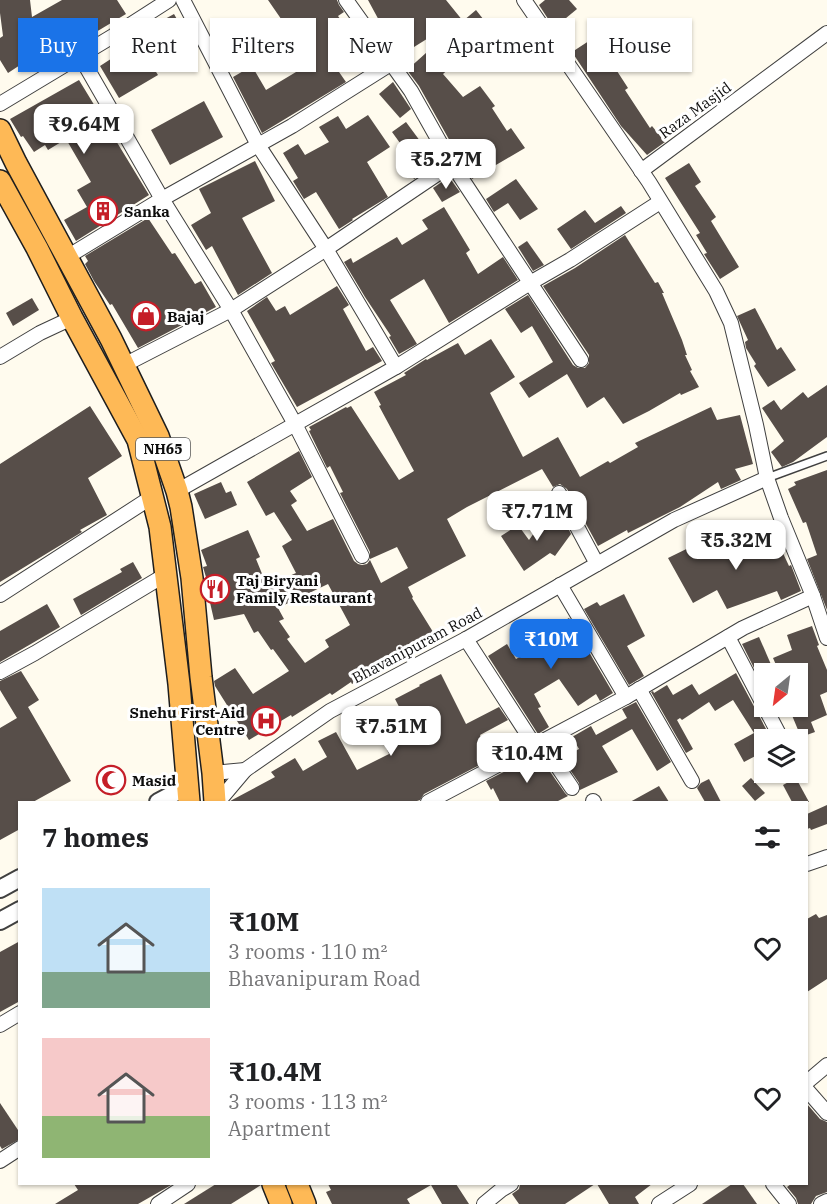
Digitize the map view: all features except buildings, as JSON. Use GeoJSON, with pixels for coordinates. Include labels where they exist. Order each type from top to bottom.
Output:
{"type":"FeatureCollection","features":[{"type":"Feature","properties":{"kind":"highway","name":"NH65"},"geometry":{"type":"LineString","coordinates":[[0,130],[124,365],[158,436],[177,491],[192,578],[201,677],[217,801]]}},
{"type":"Feature","properties":{"kind":"highway","name":"NH65"},"geometry":{"type":"LineString","coordinates":[[0,181],[138,440],[160,527],[179,684],[189,794]]}},
{"type":"Feature","properties":{"kind":"highway"},"geometry":{"type":"LineString","coordinates":[[273,1185],[281,1204]]}},
{"type":"Feature","properties":{"kind":"highway"},"geometry":{"type":"LineString","coordinates":[[297,1185],[305,1204]]}},
{"type":"Feature","properties":{"kind":"street"},"geometry":{"type":"LineString","coordinates":[[98,45],[169,0]]}},
{"type":"Feature","properties":{"kind":"street"},"geometry":{"type":"LineString","coordinates":[[183,0],[258,145],[326,249],[396,367]]}},
{"type":"Feature","properties":{"kind":"street"},"geometry":{"type":"LineString","coordinates":[[346,0],[359,18]]}},
{"type":"Feature","properties":{"kind":"street"},"geometry":{"type":"LineString","coordinates":[[524,0],[640,171],[716,291],[731,323],[767,478],[827,638]]}},
{"type":"Feature","properties":{"kind":"street","name":"Raza Masjid"},"geometry":{"type":"LineString","coordinates":[[640,171],[827,33]]}},
{"type":"Feature","properties":{"kind":"street"},"geometry":{"type":"LineString","coordinates":[[0,104],[53,72]]}},
{"type":"Feature","properties":{"kind":"street"},"geometry":{"type":"LineString","coordinates":[[89,72],[162,200],[231,310],[295,424],[362,556]]}},
{"type":"Feature","properties":{"kind":"street"},"geometry":{"type":"LineString","coordinates":[[67,256],[292,126],[378,72]]}},
{"type":"Feature","properties":{"kind":"street"},"geometry":{"type":"LineString","coordinates":[[398,72],[452,164],[581,360]]}},
{"type":"Feature","properties":{"kind":"street"},"geometry":{"type":"LineString","coordinates":[[124,365],[231,310],[452,164]]}},
{"type":"Feature","properties":{"kind":"street"},"geometry":{"type":"LineString","coordinates":[[177,491],[396,367],[660,202]]}},
{"type":"Feature","properties":{"kind":"street"},"geometry":{"type":"LineString","coordinates":[[0,357],[40,333],[72,318]]}},
{"type":"Feature","properties":{"kind":"street","name":"Bhavanipuram Road"},"geometry":{"type":"LineString","coordinates":[[213,773],[244,770],[330,711],[466,639],[674,520],[767,478]]}},
{"type":"Feature","properties":{"kind":"street"},"geometry":{"type":"LineString","coordinates":[[559,493],[597,564]]}},
{"type":"Feature","properties":{"kind":"street"},"geometry":{"type":"LineString","coordinates":[[0,595],[152,496]]}},
{"type":"Feature","properties":{"kind":"street"},"geometry":{"type":"LineString","coordinates":[[0,672],[165,575]]}},
{"type":"Feature","properties":{"kind":"street"},"geometry":{"type":"LineString","coordinates":[[560,585],[626,697]]}},
{"type":"Feature","properties":{"kind":"street"},"geometry":{"type":"LineString","coordinates":[[430,801],[626,697],[743,628],[813,596]]}},
{"type":"Feature","properties":{"kind":"street"},"geometry":{"type":"LineString","coordinates":[[728,637],[776,729]]}},
{"type":"Feature","properties":{"kind":"street"},"geometry":{"type":"LineString","coordinates":[[466,639],[538,744],[572,788]]}},
{"type":"Feature","properties":{"kind":"street"},"geometry":{"type":"LineString","coordinates":[[639,689],[692,781]]}},
{"type":"Feature","properties":{"kind":"street"},"geometry":{"type":"LineString","coordinates":[[218,801],[244,770]]}},
{"type":"Feature","properties":{"kind":"street"},"geometry":{"type":"LineString","coordinates":[[162,801],[189,794]]}},
{"type":"Feature","properties":{"kind":"street"},"geometry":{"type":"LineString","coordinates":[[808,864],[827,857]]}},
{"type":"Feature","properties":{"kind":"street"},"geometry":{"type":"LineString","coordinates":[[0,889],[18,879]]}},
{"type":"Feature","properties":{"kind":"street"},"geometry":{"type":"LineString","coordinates":[[0,921],[18,911]]}},
{"type":"Feature","properties":{"kind":"street"},"geometry":{"type":"LineString","coordinates":[[0,1025],[18,1013]]}},
{"type":"Feature","properties":{"kind":"street"},"geometry":{"type":"LineString","coordinates":[[808,1082],[827,1065]]}},
{"type":"Feature","properties":{"kind":"street"},"geometry":{"type":"LineString","coordinates":[[808,1091],[827,1113]]}},
{"type":"Feature","properties":{"kind":"street"},"geometry":{"type":"LineString","coordinates":[[0,1161],[18,1149]]}},
{"type":"Feature","properties":{"kind":"street"},"geometry":{"type":"LineString","coordinates":[[158,1204],[186,1185]]}},
{"type":"Feature","properties":{"kind":"street"},"geometry":{"type":"LineString","coordinates":[[484,1204],[509,1185]]}},
{"type":"Feature","properties":{"kind":"street"},"geometry":{"type":"LineString","coordinates":[[774,1185],[789,1204]]}},
{"type":"Feature","properties":{"kind":"street"},"geometry":{"type":"LineString","coordinates":[[659,1204],[682,1198]]}},
{"type":"Feature","properties":{"kind":"street"},"geometry":{"type":"LineString","coordinates":[[821,1204],[827,1201]]}},
{"type":"Feature","properties":{"kind":"lane"},"geometry":{"type":"LineString","coordinates":[[767,478],[827,456]]}},
{"type":"Feature","properties":{"kind":"place","name":"Sanka"},"geometry":{"type":"Point","coordinates":[103,211]}},
{"type":"Feature","properties":{"kind":"place","name":"Bajaj"},"geometry":{"type":"Point","coordinates":[146,316]}},
{"type":"Feature","properties":{"kind":"place","name":"Taj Biryani Family Restaurant"},"geometry":{"type":"Point","coordinates":[215,589]}},
{"type":"Feature","properties":{"kind":"place","name":"Snehu First-Aid Centre"},"geometry":{"type":"Point","coordinates":[266,721]}},
{"type":"Feature","properties":{"kind":"place","name":"Masid"},"geometry":{"type":"Point","coordinates":[111,780]}}]}
